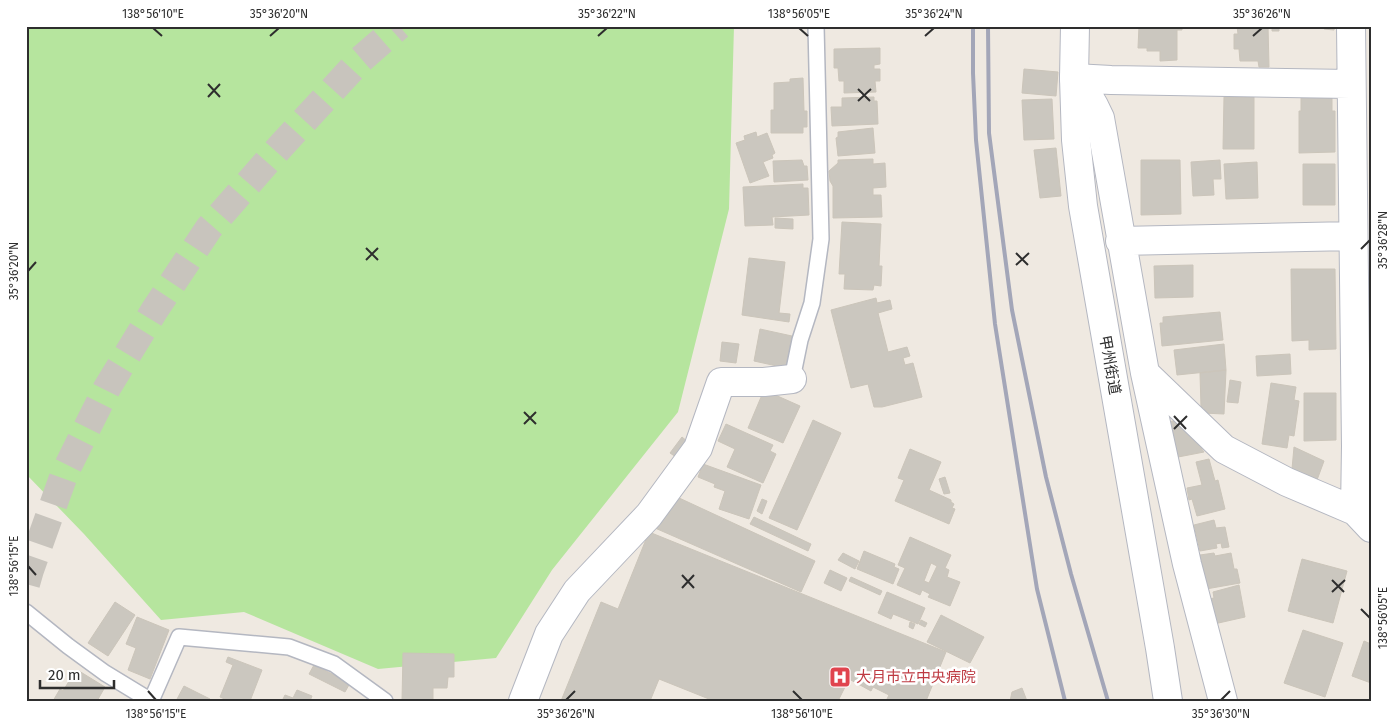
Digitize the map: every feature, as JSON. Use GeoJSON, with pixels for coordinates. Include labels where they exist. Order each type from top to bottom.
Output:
{"type":"FeatureCollection","features":[{"type":"Feature","properties":{"kind":"street","name":"甲州街道"},"geometry":{"type":"LineString","coordinates":[[1075,26],[1076,140],[1083,206],[1168,701]]}},
{"type":"Feature","properties":{"kind":"street"},"geometry":{"type":"LineString","coordinates":[[1351,26],[1350,84],[1356,446],[1363,519]]}},
{"type":"Feature","properties":{"kind":"street"},"geometry":{"type":"LineString","coordinates":[[1074,78],[1350,84]]}},
{"type":"Feature","properties":{"kind":"street"},"geometry":{"type":"LineString","coordinates":[[1074,78],[1085,89],[1094,103],[1100,118],[1120,241],[1145,373],[1187,564],[1224,701]]}},
{"type":"Feature","properties":{"kind":"street"},"geometry":{"type":"LineString","coordinates":[[1120,241],[1353,236]]}},
{"type":"Feature","properties":{"kind":"street"},"geometry":{"type":"LineString","coordinates":[[1145,373],[1224,449],[1363,519]]}},
{"type":"Feature","properties":{"kind":"street"},"geometry":{"type":"LineString","coordinates":[[522,701],[549,634],[577,591],[649,515],[698,448],[721,382],[764,382],[792,379]]}},
{"type":"Feature","properties":{"kind":"lane"},"geometry":{"type":"LineString","coordinates":[[792,379],[800,340],[812,303],[821,239],[816,26]]}},
{"type":"Feature","properties":{"kind":"lane"},"geometry":{"type":"LineString","coordinates":[[26,612],[105,673],[151,701],[179,637],[289,647],[334,664],[385,701]]}},
{"type":"Feature","properties":{"kind":"green space"},"geometry":{"type":"Polygon","coordinates":[[[26,26],[734,26],[729,209],[678,412],[552,570],[496,658],[378,669],[244,612],[161,620],[84,534],[26,474],[26,26]]]}},
{"type":"Feature","properties":{"kind":"building"},"geometry":{"type":"Polygon","coordinates":[[[1139,26],[1182,26],[1182,30],[1177,30],[1177,60],[1160,61],[1160,51],[1147,51],[1147,48],[1138,48],[1139,26]]]}},
{"type":"Feature","properties":{"kind":"building"},"geometry":{"type":"Polygon","coordinates":[[[1237,26],[1268,26],[1269,67],[1259,67],[1258,61],[1240,61],[1239,49],[1234,49],[1234,34],[1238,34],[1237,26]]]}},
{"type":"Feature","properties":{"kind":"building"},"geometry":{"type":"Polygon","coordinates":[[[1272,26],[1279,26],[1279,31],[1272,31],[1272,26]]]}},
{"type":"Feature","properties":{"kind":"building"},"geometry":{"type":"Polygon","coordinates":[[[1324,26],[1335,26],[1334,30],[1324,29],[1324,26]]]}},
{"type":"Feature","properties":{"kind":"building"},"geometry":{"type":"Polygon","coordinates":[[[880,48],[880,64],[874,65],[874,69],[880,69],[880,81],[875,81],[876,92],[844,93],[844,81],[839,81],[838,68],[834,68],[834,49],[880,48]]]}},
{"type":"Feature","properties":{"kind":"building"},"geometry":{"type":"Polygon","coordinates":[[[1024,69],[1058,72],[1056,96],[1022,93],[1024,69]]]}},
{"type":"Feature","properties":{"kind":"building"},"geometry":{"type":"Polygon","coordinates":[[[803,78],[804,111],[807,111],[807,127],[803,127],[803,133],[771,133],[771,110],[774,110],[774,83],[790,82],[790,79],[803,78]]]}},
{"type":"Feature","properties":{"kind":"building"},"geometry":{"type":"Polygon","coordinates":[[[874,97],[874,101],[877,101],[878,124],[832,126],[831,107],[842,107],[842,98],[874,97]]]}},
{"type":"Feature","properties":{"kind":"building"},"geometry":{"type":"Polygon","coordinates":[[[1224,97],[1254,97],[1254,149],[1223,149],[1224,97]]]}},
{"type":"Feature","properties":{"kind":"building"},"geometry":{"type":"Polygon","coordinates":[[[1301,97],[1332,98],[1332,111],[1335,111],[1335,152],[1299,153],[1301,97]]]}},
{"type":"Feature","properties":{"kind":"building"},"geometry":{"type":"Polygon","coordinates":[[[1052,99],[1054,139],[1024,140],[1022,100],[1052,99]]]}},
{"type":"Feature","properties":{"kind":"building"},"geometry":{"type":"Polygon","coordinates":[[[873,128],[875,153],[838,156],[836,138],[838,137],[838,132],[873,128]]]}},
{"type":"Feature","properties":{"kind":"building"},"geometry":{"type":"Polygon","coordinates":[[[756,132],[757,137],[767,133],[775,153],[772,155],[773,158],[763,162],[769,176],[750,183],[736,143],[745,140],[744,136],[756,132]]]}},
{"type":"Feature","properties":{"kind":"building"},"geometry":{"type":"Polygon","coordinates":[[[1056,148],[1061,196],[1040,198],[1034,150],[1056,148]]]}},
{"type":"Feature","properties":{"kind":"building"},"geometry":{"type":"Polygon","coordinates":[[[873,159],[873,164],[885,163],[886,187],[873,188],[873,195],[881,195],[882,217],[833,218],[833,186],[830,181],[829,171],[838,163],[838,160],[873,159]]]}},
{"type":"Feature","properties":{"kind":"building"},"geometry":{"type":"Polygon","coordinates":[[[802,160],[804,166],[807,166],[808,180],[774,182],[773,161],[802,160]]]}},
{"type":"Feature","properties":{"kind":"building"},"geometry":{"type":"Polygon","coordinates":[[[1141,160],[1180,160],[1181,214],[1141,215],[1141,160]]]}},
{"type":"Feature","properties":{"kind":"building"},"geometry":{"type":"Polygon","coordinates":[[[1220,160],[1221,179],[1213,179],[1214,195],[1193,196],[1191,162],[1220,160]]]}},
{"type":"Feature","properties":{"kind":"building"},"geometry":{"type":"Polygon","coordinates":[[[1257,162],[1258,198],[1226,199],[1224,164],[1257,162]]]}},
{"type":"Feature","properties":{"kind":"building"},"geometry":{"type":"Polygon","coordinates":[[[1303,164],[1335,164],[1335,205],[1303,205],[1303,164]]]}},
{"type":"Feature","properties":{"kind":"building"},"geometry":{"type":"Polygon","coordinates":[[[803,184],[803,188],[808,188],[809,215],[772,217],[773,225],[745,226],[743,187],[803,184]]]}},
{"type":"Feature","properties":{"kind":"building"},"geometry":{"type":"Polygon","coordinates":[[[775,218],[793,219],[793,229],[775,228],[775,218]]]}},
{"type":"Feature","properties":{"kind":"building"},"geometry":{"type":"Polygon","coordinates":[[[842,222],[881,224],[879,266],[882,266],[881,286],[874,285],[873,290],[844,289],[845,274],[839,274],[842,222]]]}},
{"type":"Feature","properties":{"kind":"building"},"geometry":{"type":"Polygon","coordinates":[[[749,258],[785,262],[779,313],[790,314],[789,322],[742,315],[749,258]]]}},
{"type":"Feature","properties":{"kind":"building"},"geometry":{"type":"Polygon","coordinates":[[[1193,265],[1193,297],[1155,298],[1154,266],[1193,265]]]}},
{"type":"Feature","properties":{"kind":"building"},"geometry":{"type":"Polygon","coordinates":[[[1291,269],[1335,269],[1336,349],[1309,350],[1309,340],[1292,341],[1291,269]]]}},
{"type":"Feature","properties":{"kind":"building"},"geometry":{"type":"Polygon","coordinates":[[[876,298],[877,303],[890,300],[892,309],[878,313],[888,352],[907,347],[910,356],[903,358],[905,365],[913,363],[922,397],[882,407],[874,407],[868,384],[851,388],[831,310],[876,298]]]}},
{"type":"Feature","properties":{"kind":"building"},"geometry":{"type":"Polygon","coordinates":[[[1220,312],[1223,340],[1162,346],[1160,323],[1163,323],[1163,317],[1220,312]]]}},
{"type":"Feature","properties":{"kind":"building"},"geometry":{"type":"Polygon","coordinates":[[[760,329],[792,336],[786,368],[754,361],[760,329]]]}},
{"type":"Feature","properties":{"kind":"building"},"geometry":{"type":"Polygon","coordinates":[[[722,342],[739,344],[736,363],[720,361],[722,342]]]}},
{"type":"Feature","properties":{"kind":"building"},"geometry":{"type":"Polygon","coordinates":[[[1224,344],[1226,370],[1177,375],[1174,350],[1224,344]]]}},
{"type":"Feature","properties":{"kind":"building"},"geometry":{"type":"Polygon","coordinates":[[[1290,354],[1291,374],[1257,376],[1256,356],[1290,354]]]}},
{"type":"Feature","properties":{"kind":"building"},"geometry":{"type":"Polygon","coordinates":[[[1226,370],[1224,414],[1203,413],[1204,408],[1201,407],[1200,373],[1226,370]]]}},
{"type":"Feature","properties":{"kind":"building"},"geometry":{"type":"Polygon","coordinates":[[[1230,380],[1241,382],[1238,403],[1227,402],[1230,380]]]}},
{"type":"Feature","properties":{"kind":"building"},"geometry":{"type":"Polygon","coordinates":[[[1271,383],[1296,387],[1294,400],[1299,401],[1294,436],[1289,435],[1287,448],[1262,444],[1271,383]]]}},
{"type":"Feature","properties":{"kind":"building"},"geometry":{"type":"Polygon","coordinates":[[[764,390],[800,406],[783,443],[748,428],[764,390]]]}},
{"type":"Feature","properties":{"kind":"building"},"geometry":{"type":"Polygon","coordinates":[[[1304,393],[1336,393],[1336,440],[1304,441],[1304,393]]]}},
{"type":"Feature","properties":{"kind":"building"},"geometry":{"type":"Polygon","coordinates":[[[1369,410],[1371,410],[1371,473],[1369,410]]]}},
{"type":"Feature","properties":{"kind":"building"},"geometry":{"type":"Polygon","coordinates":[[[813,420],[841,433],[797,530],[769,518],[813,420]]]}},
{"type":"Feature","properties":{"kind":"building"},"geometry":{"type":"Polygon","coordinates":[[[1180,420],[1204,452],[1173,458],[1167,422],[1180,420]]]}},
{"type":"Feature","properties":{"kind":"building"},"geometry":{"type":"Polygon","coordinates":[[[726,424],[773,445],[770,451],[776,454],[763,483],[727,467],[735,449],[718,441],[726,424]]]}},
{"type":"Feature","properties":{"kind":"building"},"geometry":{"type":"Polygon","coordinates":[[[682,437],[688,442],[676,457],[670,453],[682,437]]]}},
{"type":"Feature","properties":{"kind":"building"},"geometry":{"type":"Polygon","coordinates":[[[1294,447],[1324,461],[1317,480],[1292,469],[1294,447]]]}},
{"type":"Feature","properties":{"kind":"building"},"geometry":{"type":"Polygon","coordinates":[[[910,449],[941,462],[929,490],[951,500],[954,504],[952,508],[955,509],[949,524],[895,501],[904,480],[898,478],[910,449]]]}},
{"type":"Feature","properties":{"kind":"building"},"geometry":{"type":"Polygon","coordinates":[[[1209,459],[1215,481],[1218,480],[1225,509],[1197,516],[1192,499],[1189,500],[1187,488],[1202,485],[1196,462],[1209,459]]]}},
{"type":"Feature","properties":{"kind":"building"},"geometry":{"type":"Polygon","coordinates":[[[703,464],[761,485],[749,519],[719,509],[725,491],[714,487],[715,484],[698,477],[703,464]]]}},
{"type":"Feature","properties":{"kind":"building"},"geometry":{"type":"Polygon","coordinates":[[[945,477],[950,493],[944,494],[939,479],[945,477]]]}},
{"type":"Feature","properties":{"kind":"building"},"geometry":{"type":"Polygon","coordinates":[[[677,497],[815,561],[801,592],[655,528],[677,497]]]}},
{"type":"Feature","properties":{"kind":"building"},"geometry":{"type":"Polygon","coordinates":[[[762,499],[767,501],[762,514],[757,511],[762,499]]]}},
{"type":"Feature","properties":{"kind":"building"},"geometry":{"type":"Polygon","coordinates":[[[754,517],[811,544],[808,551],[750,524],[754,517]]]}},
{"type":"Feature","properties":{"kind":"building"},"geometry":{"type":"Polygon","coordinates":[[[1214,520],[1216,528],[1225,527],[1229,547],[1222,548],[1221,543],[1216,544],[1217,548],[1200,551],[1194,525],[1214,520]]]}},
{"type":"Feature","properties":{"kind":"building"},"geometry":{"type":"Polygon","coordinates":[[[649,532],[946,652],[926,701],[886,701],[889,695],[873,687],[871,691],[849,679],[838,701],[714,701],[659,679],[650,701],[561,701],[601,602],[618,609],[649,532]]]}},
{"type":"Feature","properties":{"kind":"building"},"geometry":{"type":"Polygon","coordinates":[[[910,537],[951,555],[945,568],[949,570],[947,577],[960,582],[950,606],[928,597],[930,594],[922,590],[920,595],[897,585],[905,568],[898,565],[910,537]],[[931,563],[924,581],[929,583],[937,566],[931,563]]]}},
{"type":"Feature","properties":{"kind":"building"},"geometry":{"type":"Polygon","coordinates":[[[864,551],[895,564],[894,567],[899,569],[893,584],[857,569],[864,551]]]}},
{"type":"Feature","properties":{"kind":"building"},"geometry":{"type":"Polygon","coordinates":[[[843,553],[859,561],[855,569],[838,560],[843,553]]]}},
{"type":"Feature","properties":{"kind":"building"},"geometry":{"type":"Polygon","coordinates":[[[1214,553],[1215,556],[1231,553],[1234,569],[1237,569],[1240,583],[1206,589],[1200,555],[1214,553]]]}},
{"type":"Feature","properties":{"kind":"building"},"geometry":{"type":"Polygon","coordinates":[[[1302,559],[1347,571],[1333,623],[1288,611],[1302,559]]]}},
{"type":"Feature","properties":{"kind":"building"},"geometry":{"type":"Polygon","coordinates":[[[830,570],[847,578],[841,591],[824,583],[830,570]]]}},
{"type":"Feature","properties":{"kind":"building"},"geometry":{"type":"Polygon","coordinates":[[[851,577],[882,591],[880,595],[849,581],[851,577]]]}},
{"type":"Feature","properties":{"kind":"building"},"geometry":{"type":"Polygon","coordinates":[[[1239,585],[1245,617],[1214,624],[1209,599],[1214,598],[1213,592],[1239,585]]]}},
{"type":"Feature","properties":{"kind":"building"},"geometry":{"type":"Polygon","coordinates":[[[887,592],[925,608],[918,624],[893,614],[891,619],[878,613],[887,592]]]}},
{"type":"Feature","properties":{"kind":"building"},"geometry":{"type":"Polygon","coordinates":[[[115,602],[135,615],[108,656],[88,643],[115,602]]]}},
{"type":"Feature","properties":{"kind":"building"},"geometry":{"type":"Polygon","coordinates":[[[941,615],[984,637],[970,663],[927,642],[941,615]]]}},
{"type":"Feature","properties":{"kind":"building"},"geometry":{"type":"Polygon","coordinates":[[[137,617],[169,630],[150,679],[128,670],[136,648],[126,644],[137,617]]]}},
{"type":"Feature","properties":{"kind":"building"},"geometry":{"type":"Polygon","coordinates":[[[921,620],[927,623],[925,627],[919,624],[921,620]]]}},
{"type":"Feature","properties":{"kind":"building"},"geometry":{"type":"Polygon","coordinates":[[[910,622],[915,624],[913,629],[909,627],[910,622]]]}},
{"type":"Feature","properties":{"kind":"building"},"geometry":{"type":"Polygon","coordinates":[[[1303,630],[1343,643],[1325,697],[1284,683],[1303,630]]]}},
{"type":"Feature","properties":{"kind":"building"},"geometry":{"type":"Polygon","coordinates":[[[1364,641],[1371,644],[1371,683],[1352,676],[1364,641]]]}},
{"type":"Feature","properties":{"kind":"building"},"geometry":{"type":"Polygon","coordinates":[[[403,653],[454,654],[454,677],[448,677],[447,688],[433,688],[433,701],[402,701],[403,653]]]}},
{"type":"Feature","properties":{"kind":"building"},"geometry":{"type":"Polygon","coordinates":[[[228,657],[262,670],[250,701],[229,701],[220,697],[233,665],[226,662],[228,657]]]}},
{"type":"Feature","properties":{"kind":"building"},"geometry":{"type":"Polygon","coordinates":[[[314,665],[350,683],[345,692],[309,674],[314,665]]]}},
{"type":"Feature","properties":{"kind":"building"},"geometry":{"type":"Polygon","coordinates":[[[79,671],[105,687],[97,701],[53,701],[60,689],[63,691],[71,678],[73,680],[79,671]]]}},
{"type":"Feature","properties":{"kind":"building"},"geometry":{"type":"Polygon","coordinates":[[[184,686],[210,699],[209,701],[176,701],[184,686]]]}},
{"type":"Feature","properties":{"kind":"building"},"geometry":{"type":"Polygon","coordinates":[[[1022,688],[1027,701],[1010,701],[1012,692],[1022,688]]]}},
{"type":"Feature","properties":{"kind":"building"},"geometry":{"type":"Polygon","coordinates":[[[297,690],[312,696],[310,701],[282,701],[285,695],[293,698],[297,690]]]}},
{"type":"Feature","properties":{"kind":"tunnel"},"geometry":{"type":"LineString","coordinates":[[26,584],[65,472],[107,388],[154,311],[209,228],[360,60],[399,26]]}},
{"type":"Feature","properties":{"kind":"railway"},"geometry":{"type":"LineString","coordinates":[[973,26],[976,140],[995,324],[1037,589],[1065,701]]}},
{"type":"Feature","properties":{"kind":"railway"},"geometry":{"type":"LineString","coordinates":[[988,26],[989,133],[1012,310],[1046,477],[1071,574],[1108,701]]}},
{"type":"Feature","properties":{"kind":"place","name":"大月市立中央病院"},"geometry":{"type":"Point","coordinates":[840,677]}}]}
